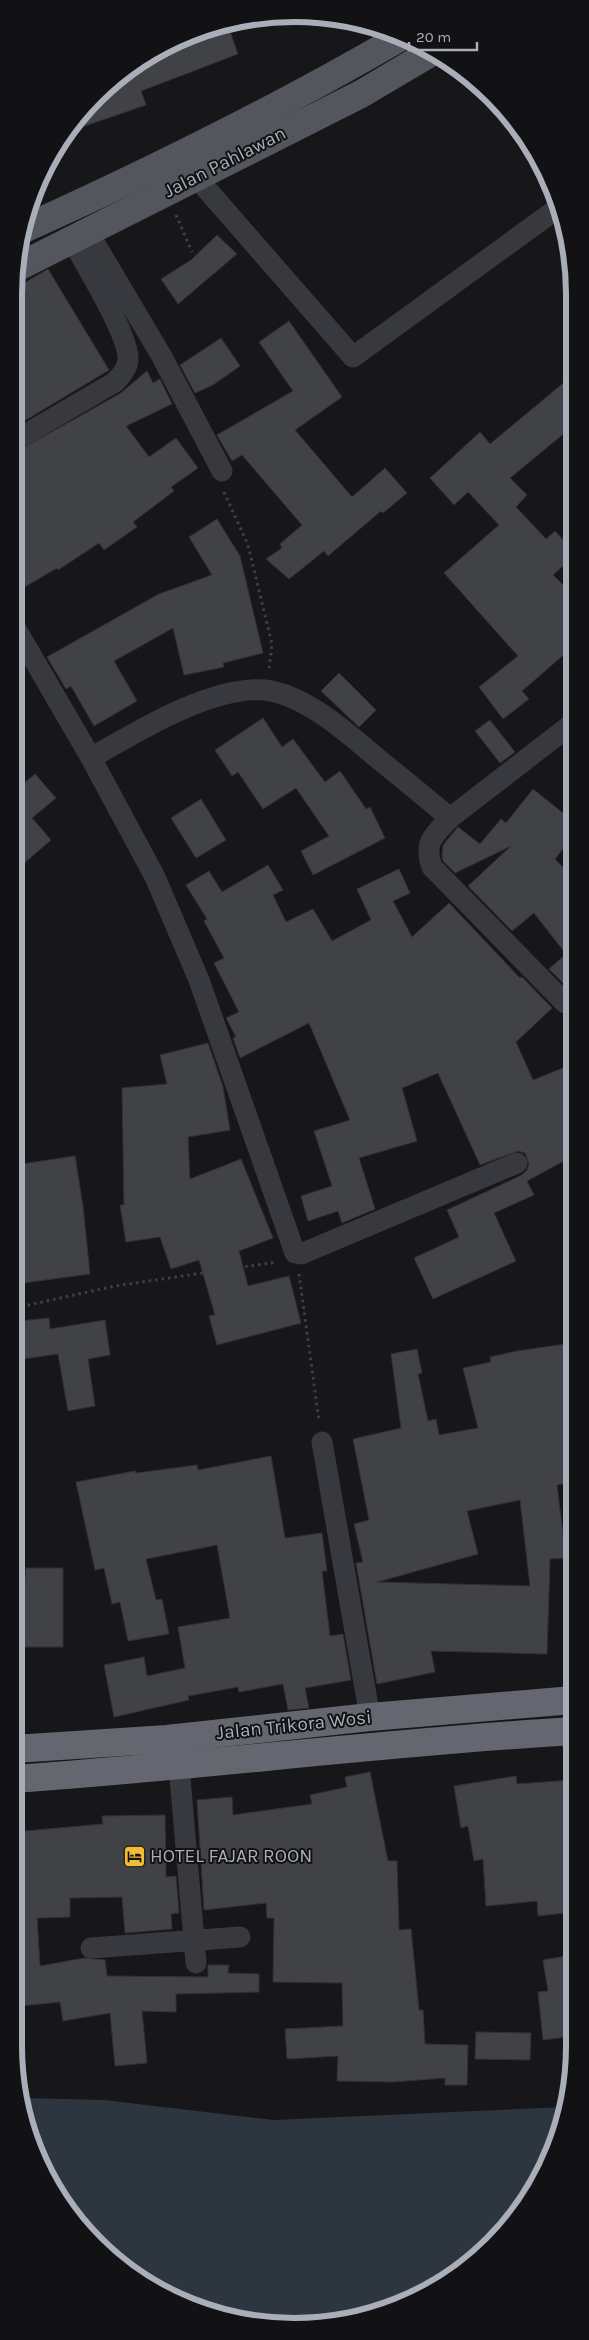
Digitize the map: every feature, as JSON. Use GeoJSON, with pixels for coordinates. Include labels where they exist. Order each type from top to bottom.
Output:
{"type":"FeatureCollection","features":[{"type":"Feature","properties":{"kind":"highway","name":"Jalan Trikora Wosi"},"geometry":{"type":"LineString","coordinates":[[22,1748],[119,1742],[370,1717],[566,1701]]}},
{"type":"Feature","properties":{"kind":"highway","name":"Jalan Trikora Wosi"},"geometry":{"type":"LineString","coordinates":[[22,1778],[121,1772],[459,1738],[566,1731]]}},
{"type":"Feature","properties":{"kind":"highway"},"geometry":{"type":"LineString","coordinates":[[119,1742],[121,1772]]}},
{"type":"Feature","properties":{"kind":"main road","name":"Jalan Pahlawan"},"geometry":{"type":"LineString","coordinates":[[24,264],[80,236],[120,200],[208,142],[347,69],[394,41]]}},
{"type":"Feature","properties":{"kind":"main road","name":"Jalan Pahlawan"},"geometry":{"type":"LineString","coordinates":[[31,226],[120,200],[158,197],[361,94],[425,56]]}},
{"type":"Feature","properties":{"kind":"main road"},"geometry":{"type":"LineString","coordinates":[[347,69],[361,94]]}},
{"type":"Feature","properties":{"kind":"street"},"geometry":{"type":"LineString","coordinates":[[196,178],[353,357],[553,211]]}},
{"type":"Feature","properties":{"kind":"street"},"geometry":{"type":"LineString","coordinates":[[22,436],[115,382],[124,371],[128,359],[124,336],[80,236]]}},
{"type":"Feature","properties":{"kind":"street"},"geometry":{"type":"LineString","coordinates":[[80,236],[161,355],[222,471]]}},
{"type":"Feature","properties":{"kind":"street"},"geometry":{"type":"LineString","coordinates":[[22,639],[91,758],[155,877],[199,980],[293,1250],[297,1256],[517,1163]]}},
{"type":"Feature","properties":{"kind":"street"},"geometry":{"type":"LineString","coordinates":[[91,758],[175,713],[219,695],[249,690],[267,690],[323,714],[450,818]]}},
{"type":"Feature","properties":{"kind":"street"},"geometry":{"type":"LineString","coordinates":[[565,1003],[432,867],[428,856],[428,843],[450,818],[566,728]]}},
{"type":"Feature","properties":{"kind":"street"},"geometry":{"type":"LineString","coordinates":[[322,1442],[370,1717]]}},
{"type":"Feature","properties":{"kind":"street"},"geometry":{"type":"LineString","coordinates":[[179,1766],[196,1963]]}},
{"type":"Feature","properties":{"kind":"street"},"geometry":{"type":"LineString","coordinates":[[91,1948],[240,1937]]}},
{"type":"Feature","properties":{"kind":"path"},"geometry":{"type":"LineString","coordinates":[[158,197],[177,216],[192,252]]}},
{"type":"Feature","properties":{"kind":"path"},"geometry":{"type":"LineString","coordinates":[[222,471],[219,481],[248,545],[272,644],[267,690]]}},
{"type":"Feature","properties":{"kind":"path"},"geometry":{"type":"LineString","coordinates":[[22,1306],[116,1286],[297,1256],[322,1442]]}},
{"type":"Feature","properties":{"kind":"shaded area"},"geometry":{"type":"Polygon","coordinates":[[[28,2098],[104,2100],[274,2120],[559,2107],[546,2150],[530,2182],[499,2225],[474,2250],[446,2272],[399,2297],[348,2312],[294,2318],[241,2312],[190,2297],[143,2272],[115,2250],[90,2225],[59,2182],[43,2150],[28,2098]]]}},
{"type":"Feature","properties":{"kind":"building"},"geometry":{"type":"Polygon","coordinates":[[[230,31],[238,54],[141,91],[146,105],[80,128],[102,102],[143,68],[190,43],[230,31]]]}},
{"type":"Feature","properties":{"kind":"building"},"geometry":{"type":"Polygon","coordinates":[[[217,235],[237,254],[178,304],[161,279],[191,260],[217,235]]]}},
{"type":"Feature","properties":{"kind":"building"},"geometry":{"type":"Polygon","coordinates":[[[48,269],[109,370],[22,422],[22,294],[23,284],[48,269]]]}},
{"type":"Feature","properties":{"kind":"building"},"geometry":{"type":"Polygon","coordinates":[[[289,321],[342,397],[295,430],[352,497],[385,468],[407,493],[383,513],[381,511],[328,556],[324,551],[289,579],[266,559],[282,548],[280,544],[302,525],[242,455],[232,461],[217,435],[293,391],[259,342],[289,321]]]}},
{"type":"Feature","properties":{"kind":"building"},"geometry":{"type":"Polygon","coordinates":[[[221,338],[240,366],[213,385],[195,393],[180,365],[221,338]]]}},
{"type":"Feature","properties":{"kind":"building"},"geometry":{"type":"Polygon","coordinates":[[[147,371],[153,383],[160,379],[172,404],[126,426],[149,457],[176,438],[198,468],[171,487],[174,491],[133,522],[137,527],[104,550],[99,543],[58,570],[57,568],[22,588],[22,449],[121,393],[147,371]]]}},
{"type":"Feature","properties":{"kind":"building"},"geometry":{"type":"Polygon","coordinates":[[[566,381],[566,432],[510,478],[527,495],[516,507],[546,539],[555,531],[566,543],[566,563],[553,575],[566,588],[566,653],[522,691],[529,699],[503,719],[479,687],[518,656],[444,573],[499,525],[468,492],[454,505],[430,478],[480,432],[490,444],[566,381]]]}},
{"type":"Feature","properties":{"kind":"building"},"geometry":{"type":"Polygon","coordinates":[[[217,519],[240,556],[263,653],[223,663],[224,667],[184,675],[173,628],[114,661],[137,701],[94,726],[71,686],[66,689],[47,657],[159,594],[212,575],[189,537],[217,519]]]}},
{"type":"Feature","properties":{"kind":"building"},"geometry":{"type":"Polygon","coordinates":[[[339,673],[376,710],[359,727],[321,691],[339,673]]]}},
{"type":"Feature","properties":{"kind":"building"},"geometry":{"type":"Polygon","coordinates":[[[263,718],[282,747],[293,739],[325,782],[340,771],[366,809],[370,807],[385,838],[313,875],[301,851],[329,836],[296,788],[263,809],[238,772],[232,776],[215,750],[263,718]]]}},
{"type":"Feature","properties":{"kind":"building"},"geometry":{"type":"Polygon","coordinates":[[[490,720],[515,752],[500,763],[475,731],[490,720]]]}},
{"type":"Feature","properties":{"kind":"building"},"geometry":{"type":"Polygon","coordinates":[[[35,774],[56,798],[32,818],[51,840],[22,865],[22,785],[35,774]]]}},
{"type":"Feature","properties":{"kind":"building"},"geometry":{"type":"Polygon","coordinates":[[[533,789],[566,815],[566,845],[555,859],[566,871],[566,954],[534,913],[512,931],[468,886],[511,846],[455,873],[443,861],[443,845],[458,827],[480,844],[501,819],[506,823],[533,789]]]}},
{"type":"Feature","properties":{"kind":"building"},"geometry":{"type":"Polygon","coordinates":[[[201,799],[226,840],[196,858],[171,818],[201,799]]]}},
{"type":"Feature","properties":{"kind":"building"},"geometry":{"type":"Polygon","coordinates":[[[268,865],[283,890],[273,895],[286,922],[313,909],[332,941],[371,920],[357,889],[399,869],[410,893],[393,901],[412,937],[449,903],[520,978],[522,977],[552,1008],[516,1042],[533,1080],[566,1067],[566,1160],[527,1181],[534,1195],[494,1213],[516,1261],[433,1299],[414,1258],[459,1237],[447,1210],[522,1175],[527,1170],[529,1164],[525,1153],[518,1151],[480,1165],[438,1073],[402,1088],[417,1141],[359,1158],[375,1209],[342,1223],[338,1211],[308,1221],[301,1196],[332,1186],[314,1131],[350,1120],[309,1023],[240,1058],[233,1038],[236,1037],[226,1018],[239,1012],[214,963],[224,958],[204,921],[207,919],[186,885],[209,871],[222,892],[268,865]]]}},
{"type":"Feature","properties":{"kind":"building"},"geometry":{"type":"Polygon","coordinates":[[[566,954],[566,986],[549,969],[566,954]]]}},
{"type":"Feature","properties":{"kind":"building"},"geometry":{"type":"Polygon","coordinates":[[[208,1043],[223,1087],[230,1130],[188,1137],[190,1179],[241,1159],[273,1238],[239,1251],[248,1286],[289,1276],[301,1323],[217,1345],[209,1316],[215,1315],[199,1260],[171,1269],[160,1237],[126,1242],[120,1205],[124,1205],[122,1088],[167,1084],[160,1055],[208,1043]]]}},
{"type":"Feature","properties":{"kind":"building"},"geometry":{"type":"Polygon","coordinates":[[[75,1156],[83,1206],[90,1274],[22,1283],[22,1164],[75,1156]]]}},
{"type":"Feature","properties":{"kind":"building"},"geometry":{"type":"Polygon","coordinates":[[[49,1318],[50,1329],[105,1320],[110,1355],[88,1359],[95,1406],[68,1411],[58,1354],[23,1359],[22,1321],[49,1318]]]}},
{"type":"Feature","properties":{"kind":"building"},"geometry":{"type":"Polygon","coordinates":[[[566,1344],[566,1424],[563,1424],[566,1441],[566,1483],[557,1485],[566,1558],[550,1559],[547,1654],[431,1651],[435,1672],[377,1684],[356,1563],[363,1562],[354,1524],[369,1520],[353,1439],[401,1428],[391,1354],[417,1349],[422,1373],[418,1374],[428,1421],[436,1419],[439,1435],[478,1428],[463,1368],[491,1362],[490,1357],[566,1344]],[[520,1500],[467,1511],[478,1554],[377,1582],[530,1586],[520,1500]]]}},
{"type":"Feature","properties":{"kind":"building"},"geometry":{"type":"Polygon","coordinates":[[[271,1456],[285,1538],[322,1533],[327,1571],[322,1571],[330,1636],[343,1634],[351,1680],[305,1688],[309,1708],[288,1710],[283,1684],[239,1692],[238,1687],[188,1696],[189,1700],[114,1717],[104,1665],[144,1657],[147,1676],[185,1668],[178,1627],[230,1618],[217,1545],[146,1559],[156,1600],[162,1599],[169,1634],[128,1641],[120,1602],[112,1604],[104,1568],[95,1570],[76,1482],[135,1471],[136,1473],[197,1465],[198,1470],[271,1456]]]}},
{"type":"Feature","properties":{"kind":"building"},"geometry":{"type":"Polygon","coordinates":[[[26,1568],[63,1568],[63,1647],[22,1647],[22,1578],[25,1578],[26,1568]]]}},
{"type":"Feature","properties":{"kind":"building"},"geometry":{"type":"Polygon","coordinates":[[[370,1772],[388,1861],[397,1861],[399,1930],[411,1929],[419,2010],[423,2010],[425,2044],[468,2045],[467,2085],[445,2085],[445,2078],[393,2082],[337,2081],[338,2056],[287,2059],[285,2029],[343,2026],[342,1983],[273,1982],[274,1918],[267,1918],[266,1903],[204,1910],[197,1800],[232,1797],[233,1815],[312,1804],[310,1795],[347,1787],[345,1777],[370,1772]]]}},
{"type":"Feature","properties":{"kind":"building"},"geometry":{"type":"Polygon","coordinates":[[[516,1776],[517,1784],[566,1780],[566,1913],[538,1916],[537,1901],[486,1906],[483,1859],[474,1861],[468,1826],[461,1828],[454,1786],[516,1776]]]}},
{"type":"Feature","properties":{"kind":"building"},"geometry":{"type":"Polygon","coordinates":[[[165,1815],[166,1877],[176,1876],[179,1913],[171,1914],[172,1929],[125,1933],[122,1897],[70,1898],[70,1917],[37,1918],[40,1966],[84,1958],[105,1960],[107,1976],[208,1977],[208,1965],[229,1965],[228,1973],[259,1974],[259,1992],[176,1994],[176,2012],[142,2011],[147,2063],[115,2066],[110,2013],[63,2021],[60,2002],[22,2006],[22,1831],[103,1824],[102,1816],[165,1815]]]}},
{"type":"Feature","properties":{"kind":"building"},"geometry":{"type":"Polygon","coordinates":[[[566,1956],[566,2037],[543,2040],[538,1992],[548,1991],[543,1960],[566,1956]]]}},
{"type":"Feature","properties":{"kind":"building"},"geometry":{"type":"Polygon","coordinates":[[[476,2032],[531,2033],[530,2060],[475,2059],[476,2032]]]}},
{"type":"Feature","properties":{"kind":"place","name":"HOTEL FAJAR ROON"},"geometry":{"type":"Point","coordinates":[134,1856]}}]}
